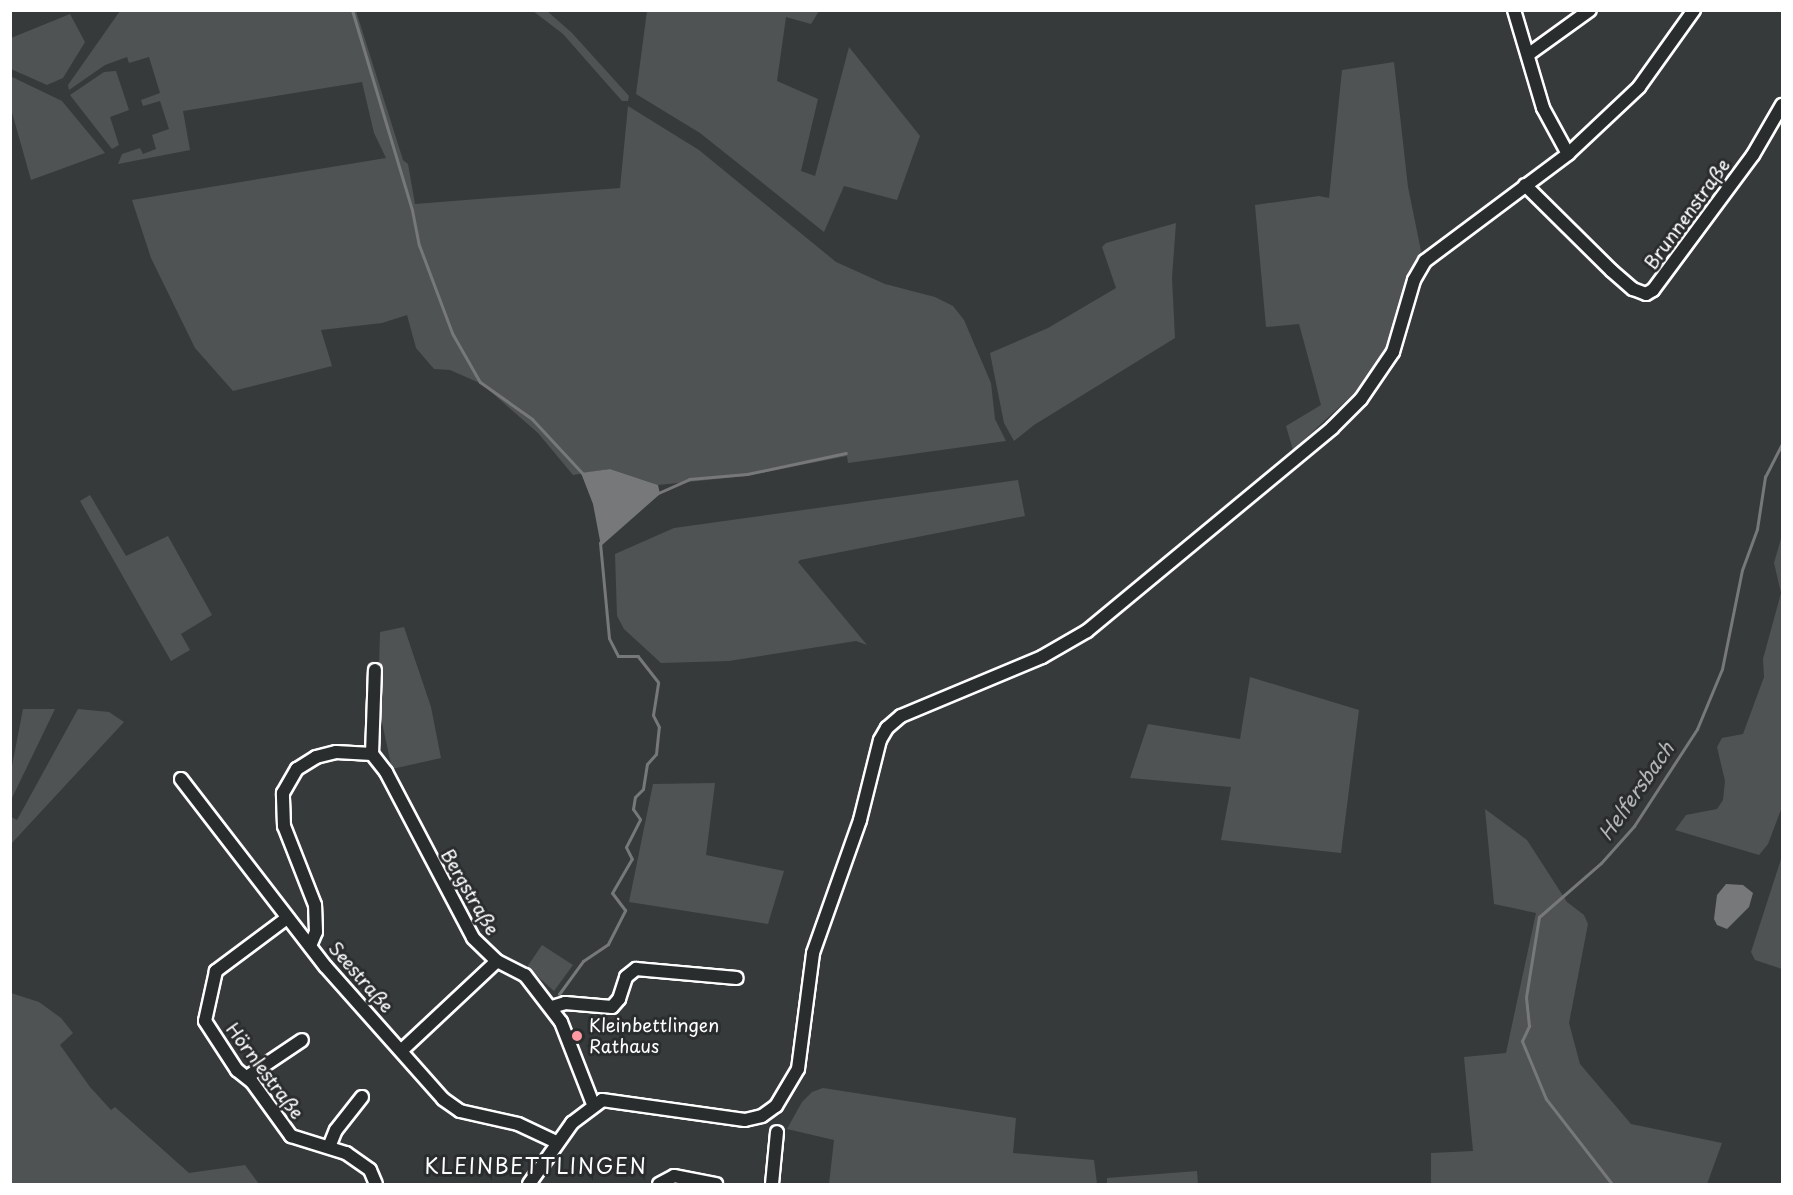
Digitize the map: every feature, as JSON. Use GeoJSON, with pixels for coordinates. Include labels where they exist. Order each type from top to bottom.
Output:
{"type":"FeatureCollection","features":[{"type":"Feature","properties":{"kind":"street"},"geometry":{"type":"LineString","coordinates":[[1514,10],[1529,54],[1543,108],[1568,153]]}},
{"type":"Feature","properties":{"kind":"street"},"geometry":{"type":"LineString","coordinates":[[1529,54],[1590,10]]}},
{"type":"Feature","properties":{"kind":"street"},"geometry":{"type":"LineString","coordinates":[[529,1185],[556,1142],[593,1104],[614,1101],[699,1115],[754,1120],[777,1106],[790,1088],[801,1050],[816,943],[860,820],[880,740],[888,728],[902,716],[1042,657],[1087,631],[1332,428],[1361,399],[1393,352],[1418,270],[1473,222],[1568,153],[1639,87],[1694,10]]}},
{"type":"Feature","properties":{"kind":"street","name":"Brunnenstraße"},"geometry":{"type":"LineString","coordinates":[[1525,185],[1612,271],[1633,289],[1646,294],[1653,290],[1753,155],[1782,105]]}},
{"type":"Feature","properties":{"kind":"street"},"geometry":{"type":"LineString","coordinates":[[310,946],[316,920],[313,899],[284,826],[284,793],[297,769],[316,757],[336,752],[372,754],[375,670]]}},
{"type":"Feature","properties":{"kind":"street","name":"Bergstraße"},"geometry":{"type":"LineString","coordinates":[[372,754],[386,772],[462,920],[486,953],[525,975],[552,1007],[569,1035],[593,1104]]}},
{"type":"Feature","properties":{"kind":"street","name":"Seestraße"},"geometry":{"type":"LineString","coordinates":[[181,778],[297,931],[451,1106],[468,1114],[530,1128],[556,1142]]}},
{"type":"Feature","properties":{"kind":"street","name":"Hörnlestraße"},"geometry":{"type":"LineString","coordinates":[[287,918],[216,971],[205,1014],[233,1066],[247,1077],[291,1136],[311,1145],[329,1147],[346,1153],[370,1170],[376,1185]]}},
{"type":"Feature","properties":{"kind":"street"},"geometry":{"type":"LineString","coordinates":[[297,931],[316,920]]}},
{"type":"Feature","properties":{"kind":"street"},"geometry":{"type":"LineString","coordinates":[[402,1050],[497,961]]}},
{"type":"Feature","properties":{"kind":"street"},"geometry":{"type":"LineString","coordinates":[[552,1007],[565,1003],[612,1007],[619,999],[626,977],[636,969],[737,978]]}},
{"type":"Feature","properties":{"kind":"street"},"geometry":{"type":"LineString","coordinates":[[247,1077],[302,1040]]}},
{"type":"Feature","properties":{"kind":"street"},"geometry":{"type":"LineString","coordinates":[[329,1147],[336,1130],[362,1097]]}},
{"type":"Feature","properties":{"kind":"street"},"geometry":{"type":"LineString","coordinates":[[772,1185],[777,1132]]}},
{"type":"Feature","properties":{"kind":"street"},"geometry":{"type":"LineString","coordinates":[[659,1185],[674,1176],[716,1185]]}},
{"type":"Feature","properties":{"kind":"shaded area"},"geometry":{"type":"Polygon","coordinates":[[[120,11],[356,11],[403,160],[408,164],[415,204],[620,188],[628,106],[699,150],[836,262],[885,284],[935,297],[953,306],[964,320],[991,383],[995,419],[1006,441],[848,463],[847,456],[746,476],[658,485],[610,469],[573,475],[538,433],[482,384],[450,370],[434,369],[416,348],[407,315],[382,323],[321,330],[332,366],[233,391],[195,348],[151,258],[132,200],[386,158],[374,133],[362,82],[183,111],[190,150],[118,164],[122,154],[140,148],[143,154],[156,149],[152,135],[169,129],[160,101],[143,106],[141,100],[160,93],[149,57],[129,63],[127,57],[105,65],[69,90],[68,85],[120,11]]]}},
{"type":"Feature","properties":{"kind":"shaded area"},"geometry":{"type":"Polygon","coordinates":[[[533,11],[547,11],[572,33],[629,96],[628,101],[622,101],[563,34],[533,11]]]}},
{"type":"Feature","properties":{"kind":"shaded area"},"geometry":{"type":"Polygon","coordinates":[[[647,11],[819,11],[811,24],[786,17],[777,81],[818,99],[801,171],[815,176],[849,47],[920,136],[897,200],[844,186],[824,232],[700,133],[636,94],[647,11]]]}},
{"type":"Feature","properties":{"kind":"shaded area"},"geometry":{"type":"Polygon","coordinates":[[[70,14],[85,42],[63,78],[47,85],[11,69],[11,38],[70,14]]]}},
{"type":"Feature","properties":{"kind":"shaded area"},"geometry":{"type":"Polygon","coordinates":[[[1394,62],[1408,187],[1422,256],[1408,276],[1390,341],[1366,382],[1293,450],[1286,426],[1321,405],[1299,324],[1266,327],[1255,205],[1319,196],[1329,198],[1342,70],[1394,62]]]}},
{"type":"Feature","properties":{"kind":"shaded area"},"geometry":{"type":"Polygon","coordinates":[[[116,71],[129,110],[110,117],[119,145],[112,149],[70,95],[104,72],[116,71]]]}},
{"type":"Feature","properties":{"kind":"shaded area"},"geometry":{"type":"Polygon","coordinates":[[[10,76],[62,101],[105,153],[31,180],[11,109],[10,76]]]}},
{"type":"Feature","properties":{"kind":"shaded area"},"geometry":{"type":"Polygon","coordinates":[[[1176,223],[1172,278],[1175,338],[1034,425],[1014,441],[1004,423],[990,353],[1048,328],[1116,288],[1102,247],[1106,243],[1176,223]]]}},
{"type":"Feature","properties":{"kind":"shaded area"},"geometry":{"type":"Polygon","coordinates":[[[610,469],[658,485],[660,494],[601,546],[593,504],[581,473],[610,469]]]}},
{"type":"Feature","properties":{"kind":"shaded area"},"geometry":{"type":"Polygon","coordinates":[[[1018,480],[1025,516],[798,562],[867,645],[856,641],[729,661],[661,663],[624,629],[617,616],[615,554],[674,528],[1018,480]]]}},
{"type":"Feature","properties":{"kind":"shaded area"},"geometry":{"type":"Polygon","coordinates":[[[90,495],[126,556],[168,536],[212,615],[181,634],[190,650],[171,661],[80,501],[90,495]]]}},
{"type":"Feature","properties":{"kind":"shaded area"},"geometry":{"type":"Polygon","coordinates":[[[1782,535],[1782,807],[1768,844],[1759,855],[1675,830],[1686,815],[1717,809],[1723,800],[1725,781],[1717,747],[1722,738],[1743,734],[1764,677],[1763,659],[1781,593],[1774,563],[1782,535]]]}},
{"type":"Feature","properties":{"kind":"shaded area"},"geometry":{"type":"Polygon","coordinates":[[[404,627],[431,707],[441,758],[392,769],[378,704],[380,632],[404,627]]]}},
{"type":"Feature","properties":{"kind":"shaded area"},"geometry":{"type":"Polygon","coordinates":[[[1250,677],[1359,710],[1341,853],[1221,840],[1231,787],[1130,778],[1148,724],[1240,739],[1250,677]]]}},
{"type":"Feature","properties":{"kind":"shaded area"},"geometry":{"type":"Polygon","coordinates":[[[23,709],[55,709],[11,800],[11,771],[23,709]]]}},
{"type":"Feature","properties":{"kind":"shaded area"},"geometry":{"type":"Polygon","coordinates":[[[78,709],[109,712],[124,722],[11,844],[11,817],[17,820],[78,709]]]}},
{"type":"Feature","properties":{"kind":"shaded area"},"geometry":{"type":"Polygon","coordinates":[[[715,783],[706,855],[784,871],[768,924],[629,902],[653,784],[715,783]]]}},
{"type":"Feature","properties":{"kind":"shaded area"},"geometry":{"type":"Polygon","coordinates":[[[1485,809],[1527,840],[1567,902],[1584,915],[1588,924],[1569,1023],[1580,1064],[1631,1124],[1722,1143],[1707,1184],[1431,1184],[1431,1153],[1473,1151],[1464,1057],[1506,1053],[1536,913],[1494,904],[1485,809]]]}},
{"type":"Feature","properties":{"kind":"shaded area"},"geometry":{"type":"Polygon","coordinates":[[[1782,856],[1782,969],[1755,960],[1751,952],[1782,856]]]}},
{"type":"Feature","properties":{"kind":"shaded area"},"geometry":{"type":"Polygon","coordinates":[[[1726,884],[1743,885],[1753,893],[1749,907],[1727,929],[1717,925],[1714,919],[1717,895],[1726,884]]]}},
{"type":"Feature","properties":{"kind":"shaded area"},"geometry":{"type":"Polygon","coordinates":[[[542,945],[573,965],[554,991],[527,967],[542,945]]]}},
{"type":"Feature","properties":{"kind":"shaded area"},"geometry":{"type":"Polygon","coordinates":[[[11,993],[39,1002],[61,1018],[73,1033],[60,1045],[90,1087],[111,1110],[115,1107],[189,1173],[245,1165],[259,1184],[11,1184],[11,993]]]}},
{"type":"Feature","properties":{"kind":"shaded area"},"geometry":{"type":"Polygon","coordinates":[[[823,1088],[1016,1118],[1013,1153],[1094,1160],[1097,1184],[829,1184],[834,1140],[787,1129],[802,1102],[812,1092],[823,1088]]]}},
{"type":"Feature","properties":{"kind":"shaded area"},"geometry":{"type":"Polygon","coordinates":[[[1197,1171],[1198,1184],[1107,1184],[1107,1178],[1197,1171]]]}},
{"type":"Feature","properties":{"kind":"waterway"},"geometry":{"type":"LineString","coordinates":[[352,10],[412,210],[419,245],[452,333],[480,382],[532,419],[584,475]]}},
{"type":"Feature","properties":{"kind":"waterway","name":"Helfersbach"},"geometry":{"type":"LineString","coordinates":[[1612,1184],[1546,1099],[1522,1041],[1529,1026],[1526,997],[1539,917],[1601,863],[1634,826],[1697,729],[1722,669],[1742,570],[1757,529],[1765,477],[1782,443]]}},
{"type":"Feature","properties":{"kind":"waterway"},"geometry":{"type":"LineString","coordinates":[[656,494],[689,479],[747,474],[846,453]]}},
{"type":"Feature","properties":{"kind":"waterway"},"geometry":{"type":"LineString","coordinates":[[559,994],[583,961],[608,944],[625,910],[612,893],[632,859],[626,847],[640,819],[633,809],[635,797],[643,789],[647,764],[656,754],[659,727],[653,715],[658,682],[638,656],[618,656],[609,638],[600,542]]}},
{"type":"Feature","properties":{"kind":"place","name":"Kleinbettlingen Rathaus"},"geometry":{"type":"Point","coordinates":[577,1036]}},
{"type":"Feature","properties":{"kind":"district","name":"KLEINBETTLINGEN"},"geometry":{"type":"Point","coordinates":[536,1165]}}]}
